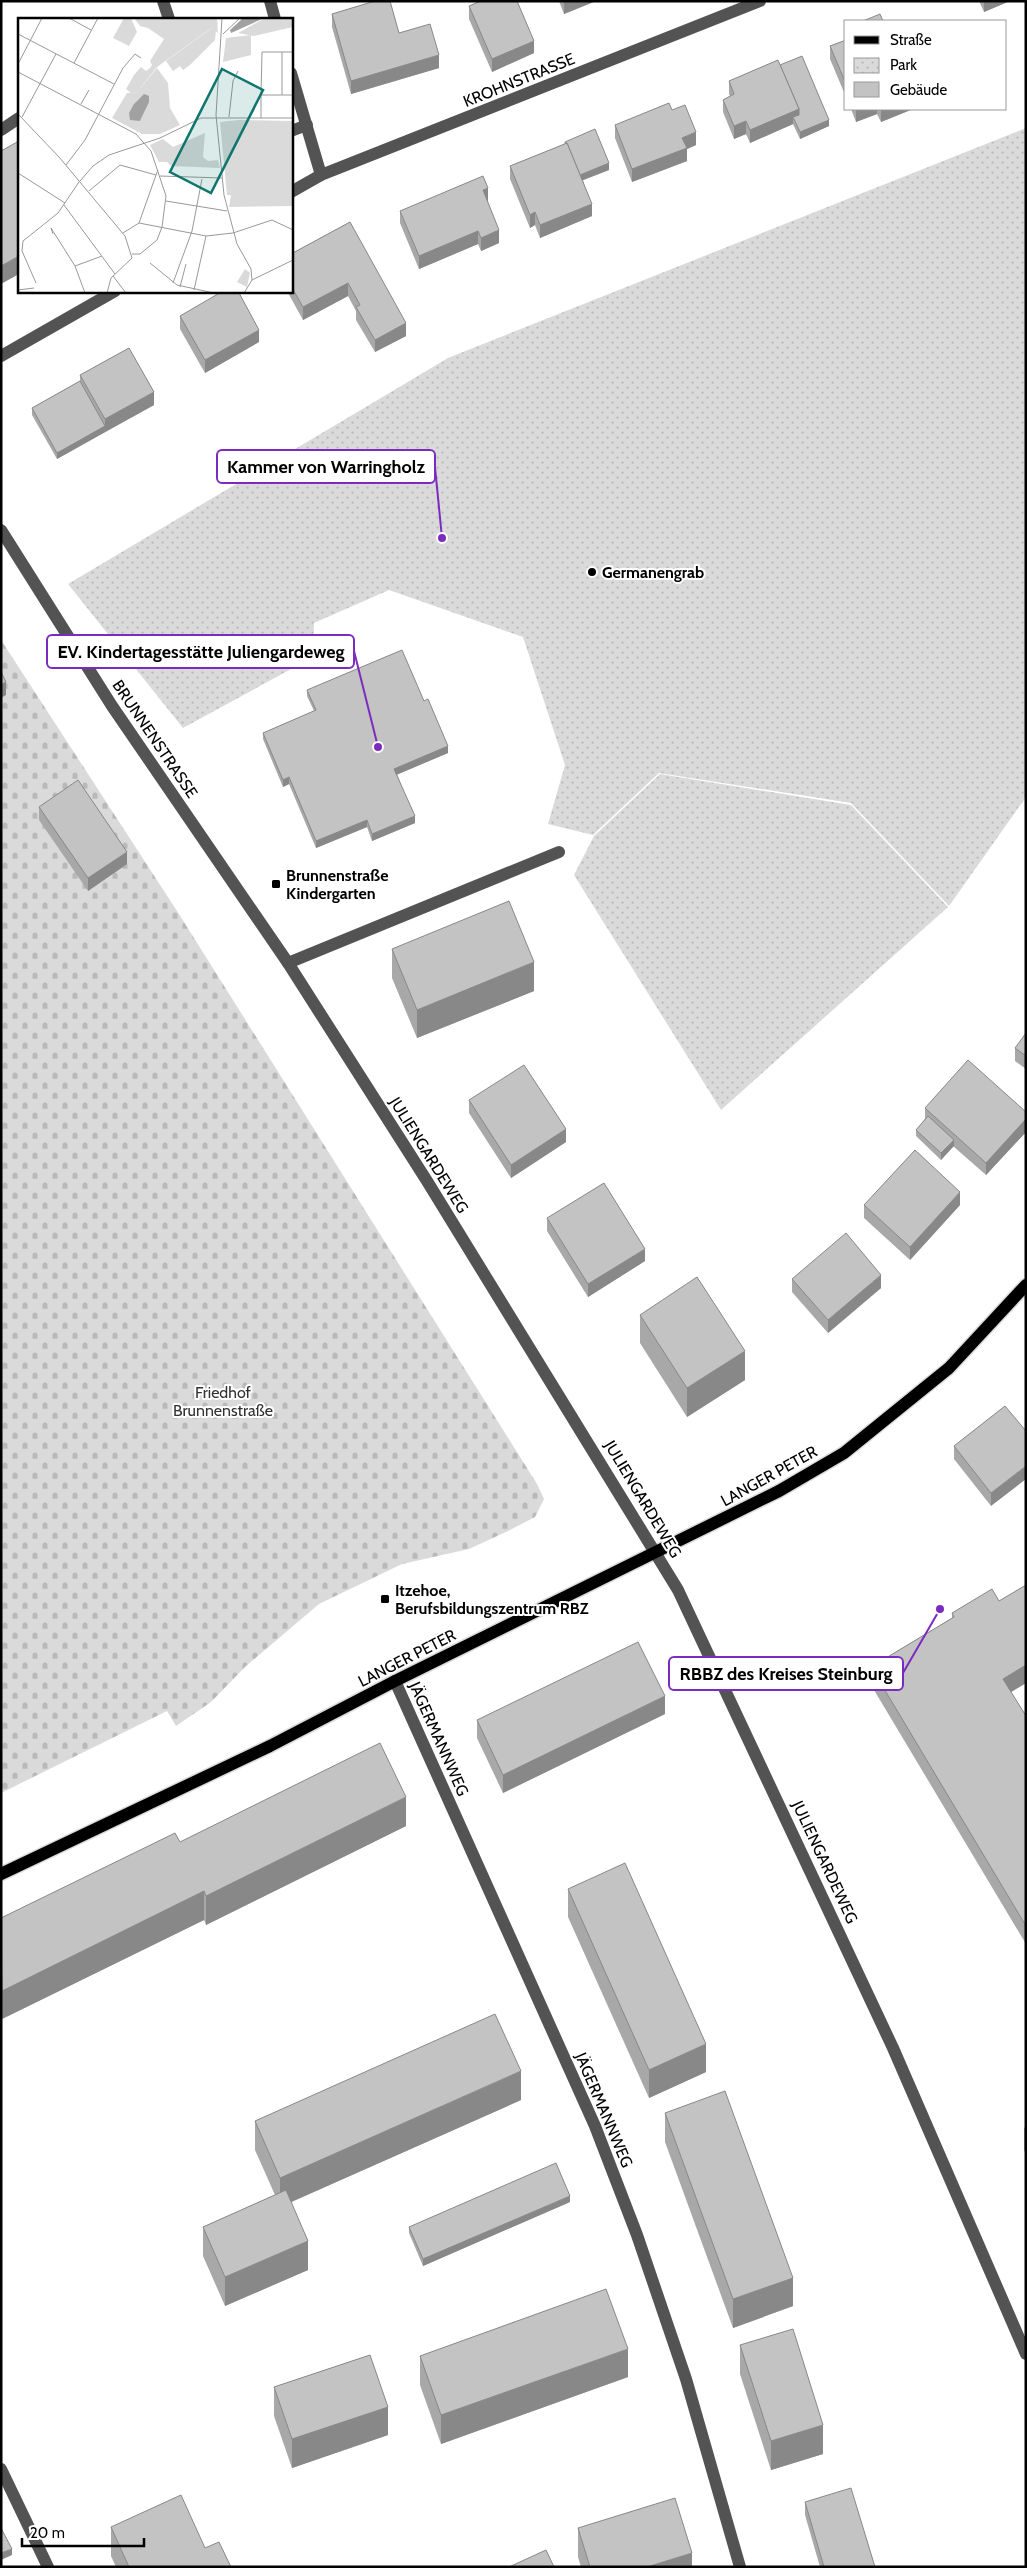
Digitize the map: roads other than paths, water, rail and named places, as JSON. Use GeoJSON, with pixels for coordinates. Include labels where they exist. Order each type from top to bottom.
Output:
{"type":"FeatureCollection","features":[{"type":"Feature","properties":{"kind":"main road","name":"LANGER PETER"},"geometry":{"type":"LineString","coordinates":[[1,1874],[270,1746],[778,1491],[844,1453],[949,1368],[1026,1285]]}},
{"type":"Feature","properties":{"kind":"street"},"geometry":{"type":"LineString","coordinates":[[163,1],[169,18]]}},
{"type":"Feature","properties":{"kind":"street"},"geometry":{"type":"LineString","coordinates":[[270,1],[275,18]]}},
{"type":"Feature","properties":{"kind":"street","name":"KROHNSTRASSE"},"geometry":{"type":"LineString","coordinates":[[292,191],[321,175],[760,1]]}},
{"type":"Feature","properties":{"kind":"street"},"geometry":{"type":"LineString","coordinates":[[292,76],[321,175]]}},
{"type":"Feature","properties":{"kind":"street"},"geometry":{"type":"LineString","coordinates":[[3,126],[18,118]]}},
{"type":"Feature","properties":{"kind":"street"},"geometry":{"type":"LineString","coordinates":[[292,131],[307,125]]}},
{"type":"Feature","properties":{"kind":"street"},"geometry":{"type":"LineString","coordinates":[[1,356],[113,292]]}},
{"type":"Feature","properties":{"kind":"street","name":"BRUNNENSTRASSE"},"geometry":{"type":"LineString","coordinates":[[1,530],[112,706],[288,963]]}},
{"type":"Feature","properties":{"kind":"street"},"geometry":{"type":"LineString","coordinates":[[288,963],[558,852]]}},
{"type":"Feature","properties":{"kind":"street","name":"JULIENGARDEWEG"},"geometry":{"type":"LineString","coordinates":[[288,963],[438,1198],[656,1553],[687,1608],[894,2048],[1026,2354]]}},
{"type":"Feature","properties":{"kind":"street","name":"JÄGERMANNWEG"},"geometry":{"type":"LineString","coordinates":[[395,1682],[595,2126],[637,2235],[686,2379],[740,2567]]}},
{"type":"Feature","properties":{"kind":"street"},"geometry":{"type":"LineString","coordinates":[[1,2469],[48,2567]]}},
{"type":"Feature","properties":{"kind":"place","name":"Kammer von Warringholz"},"geometry":{"type":"Point","coordinates":[442,538]}},
{"type":"Feature","properties":{"kind":"place","name":"Germanengrab"},"geometry":{"type":"Point","coordinates":[592,572]}},
{"type":"Feature","properties":{"kind":"place","name":"EV. Kindertagesstätte Juliengardeweg"},"geometry":{"type":"Point","coordinates":[378,747]}},
{"type":"Feature","properties":{"kind":"place","name":"Brunnenstraße Kindergarten"},"geometry":{"type":"Point","coordinates":[276,884]}},
{"type":"Feature","properties":{"kind":"place","name":"Itzehoe, Berufsbildungszentrum RBZ"},"geometry":{"type":"Point","coordinates":[385,1599]}},
{"type":"Feature","properties":{"kind":"place","name":"RBBZ des Kreises Steinburg"},"geometry":{"type":"Point","coordinates":[940,1609]}},
{"type":"Feature","properties":{"kind":"park label","name":"Friedhof Brunnenstraße"},"geometry":{"type":"Point","coordinates":[223,1401]}}]}
